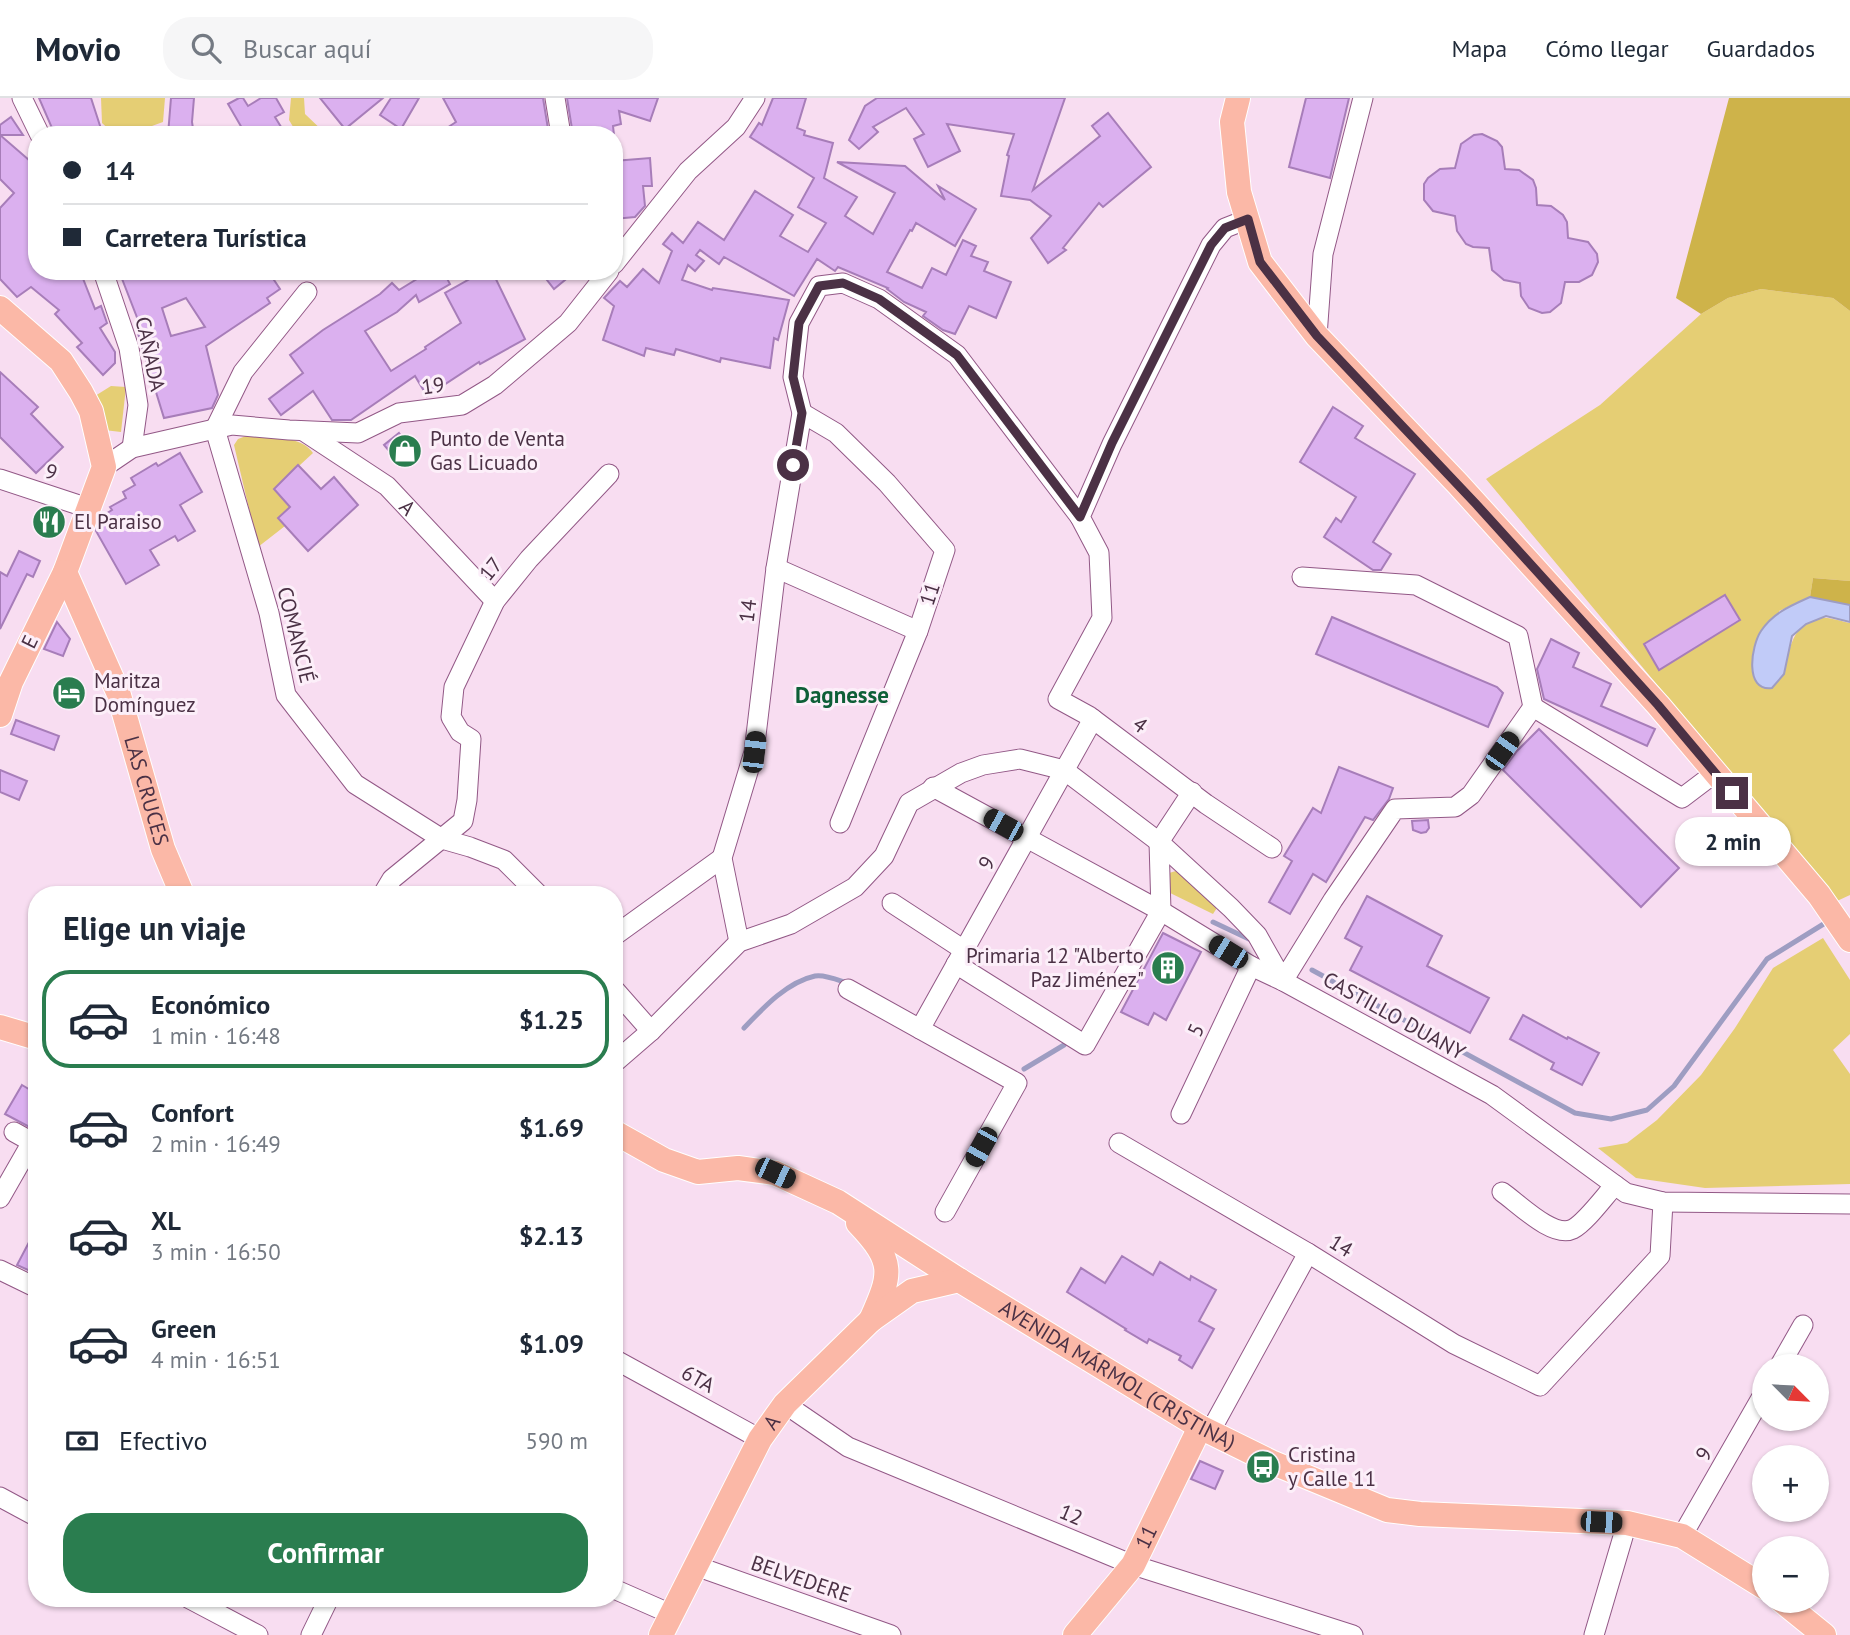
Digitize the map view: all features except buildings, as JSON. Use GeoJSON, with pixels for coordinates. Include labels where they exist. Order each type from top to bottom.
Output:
{"type":"FeatureCollection","features":[{"type":"Feature","properties":{"kind":"main road"},"geometry":{"type":"LineString","coordinates":[[1238,98],[1232,122],[1239,192],[1260,262],[1317,336],[1476,504],[1658,705],[1818,895],[1847,935]]}},
{"type":"Feature","properties":{"kind":"main road"},"geometry":{"type":"LineString","coordinates":[[0,308],[61,361],[91,411],[104,467]]}},
{"type":"Feature","properties":{"kind":"main road","name":"E"},"geometry":{"type":"LineString","coordinates":[[0,715],[5,680],[65,572],[104,467]]}},
{"type":"Feature","properties":{"kind":"main road","name":"LAS CRUCES"},"geometry":{"type":"LineString","coordinates":[[65,572],[118,692],[163,849],[178,886]]}},
{"type":"Feature","properties":{"kind":"main road"},"geometry":{"type":"LineString","coordinates":[[0,1027],[28,1035]]}},
{"type":"Feature","properties":{"kind":"main road","name":"AVENIDA MÁRMOL (CRISTINA)"},"geometry":{"type":"LineString","coordinates":[[623,1137],[664,1160],[698,1172],[738,1168],[775,1173],[838,1202],[959,1280],[1205,1429],[1271,1462],[1387,1510],[1420,1514],[1627,1523],[1682,1536],[1752,1580]]}},
{"type":"Feature","properties":{"kind":"main road"},"geometry":{"type":"LineString","coordinates":[[838,1202],[877,1244],[888,1269],[884,1291],[871,1320]]}},
{"type":"Feature","properties":{"kind":"main road","name":"A"},"geometry":{"type":"LineString","coordinates":[[666,1625],[760,1439],[785,1404],[871,1320],[912,1292],[959,1280]]}},
{"type":"Feature","properties":{"kind":"main road","name":"11"},"geometry":{"type":"LineString","coordinates":[[1075,1635],[1133,1565],[1205,1429]]}},
{"type":"Feature","properties":{"kind":"main road"},"geometry":{"type":"LineString","coordinates":[[1797,1613],[1824,1635]]}},
{"type":"Feature","properties":{"kind":"street"},"geometry":{"type":"LineString","coordinates":[[22,98],[36,126]]}},
{"type":"Feature","properties":{"kind":"street"},"geometry":{"type":"LineString","coordinates":[[555,98],[560,126]]}},
{"type":"Feature","properties":{"kind":"street"},"geometry":{"type":"LineString","coordinates":[[623,253],[688,171],[736,127],[755,98]]}},
{"type":"Feature","properties":{"kind":"street"},"geometry":{"type":"LineString","coordinates":[[1317,336],[1323,254],[1363,98]]}},
{"type":"Feature","properties":{"kind":"street"},"geometry":{"type":"LineString","coordinates":[[1080,517],[1112,443],[1211,245],[1225,228],[1248,219]]}},
{"type":"Feature","properties":{"kind":"street","name":"CAÑADA"},"geometry":{"type":"LineString","coordinates":[[107,280],[129,348],[138,405],[132,448]]}},
{"type":"Feature","properties":{"kind":"street"},"geometry":{"type":"LineString","coordinates":[[588,280],[592,293]]}},
{"type":"Feature","properties":{"kind":"street","name":"19"},"geometry":{"type":"LineString","coordinates":[[215,429],[232,425],[358,433],[399,414],[462,405],[495,385],[568,323],[601,280]]}},
{"type":"Feature","properties":{"kind":"street","name":"14"},"geometry":{"type":"LineString","coordinates":[[739,942],[722,858],[754,752],[776,568],[802,413],[793,377],[799,323],[819,286],[843,283],[879,299],[957,355],[1080,517]]}},
{"type":"Feature","properties":{"kind":"street"},"geometry":{"type":"LineString","coordinates":[[104,467],[132,448],[215,429],[243,372],[307,292]]}},
{"type":"Feature","properties":{"kind":"street","name":"11"},"geometry":{"type":"LineString","coordinates":[[802,413],[836,433],[887,483],[944,550],[918,631],[840,823]]}},
{"type":"Feature","properties":{"kind":"street","name":"COMANCIÉ"},"geometry":{"type":"LineString","coordinates":[[215,429],[269,613],[286,695],[355,784],[442,839],[504,860],[530,886]]}},
{"type":"Feature","properties":{"kind":"street","name":"A"},"geometry":{"type":"LineString","coordinates":[[304,431],[387,486],[495,601]]}},
{"type":"Feature","properties":{"kind":"street","name":"17"},"geometry":{"type":"LineString","coordinates":[[442,839],[463,821],[467,800],[471,739],[460,732],[451,717],[454,688],[495,601],[529,559],[609,474]]}},
{"type":"Feature","properties":{"kind":"street","name":"9"},"geometry":{"type":"LineString","coordinates":[[0,479],[88,508]]}},
{"type":"Feature","properties":{"kind":"street","name":"4"},"geometry":{"type":"LineString","coordinates":[[1080,517],[1099,553],[1101,618],[1058,699],[1093,719],[1192,793],[1272,848]]}},
{"type":"Feature","properties":{"kind":"street"},"geometry":{"type":"LineString","coordinates":[[776,568],[918,631]]}},
{"type":"Feature","properties":{"kind":"street"},"geometry":{"type":"LineString","coordinates":[[1302,577],[1416,584],[1518,636],[1533,707],[1682,798],[1715,773]]}},
{"type":"Feature","properties":{"kind":"street"},"geometry":{"type":"LineString","coordinates":[[623,1055],[651,1031],[739,942],[791,925],[855,887],[884,856],[909,803],[961,773],[983,765],[1020,759],[1064,770],[1159,842],[1257,935],[1283,981],[1333,900],[1395,809],[1455,807],[1463,802],[1471,795],[1533,707]]}},
{"type":"Feature","properties":{"kind":"street","name":"9"},"geometry":{"type":"LineString","coordinates":[[925,1021],[1093,719]]}},
{"type":"Feature","properties":{"kind":"street","name":"CASTILLO DUANY"},"geometry":{"type":"LineString","coordinates":[[933,787],[1161,911],[1251,966],[1492,1095],[1626,1193],[1663,1202],[1850,1204]]}},
{"type":"Feature","properties":{"kind":"street"},"geometry":{"type":"LineString","coordinates":[[892,903],[960,957],[1085,1045],[1161,911],[1159,842],[1192,793]]}},
{"type":"Feature","properties":{"kind":"street"},"geometry":{"type":"LineString","coordinates":[[388,886],[392,879],[442,839]]}},
{"type":"Feature","properties":{"kind":"street"},"geometry":{"type":"LineString","coordinates":[[623,930],[722,858]]}},
{"type":"Feature","properties":{"kind":"street","name":"5"},"geometry":{"type":"LineString","coordinates":[[1181,1114],[1251,966]]}},
{"type":"Feature","properties":{"kind":"street"},"geometry":{"type":"LineString","coordinates":[[848,989],[925,1021],[1017,1083],[945,1212]]}},
{"type":"Feature","properties":{"kind":"street"},"geometry":{"type":"LineString","coordinates":[[623,999],[651,1031]]}},
{"type":"Feature","properties":{"kind":"street"},"geometry":{"type":"LineString","coordinates":[[14,1132],[28,1139]]}},
{"type":"Feature","properties":{"kind":"street","name":"14"},"geometry":{"type":"LineString","coordinates":[[1119,1143],[1308,1253],[1454,1344],[1540,1386],[1660,1256],[1663,1202]]}},
{"type":"Feature","properties":{"kind":"street"},"geometry":{"type":"LineString","coordinates":[[0,1198],[28,1150]]}},
{"type":"Feature","properties":{"kind":"street"},"geometry":{"type":"LineString","coordinates":[[1502,1192],[1550,1228],[1563,1232],[1574,1229],[1615,1185]]}},
{"type":"Feature","properties":{"kind":"street","name":"11"},"geometry":{"type":"LineString","coordinates":[[1205,1429],[1308,1253]]}},
{"type":"Feature","properties":{"kind":"street"},"geometry":{"type":"LineString","coordinates":[[0,1270],[28,1284]]}},
{"type":"Feature","properties":{"kind":"street"},"geometry":{"type":"LineString","coordinates":[[1786,1354],[1802,1325]]}},
{"type":"Feature","properties":{"kind":"street","name":"6TA"},"geometry":{"type":"LineString","coordinates":[[623,1364],[760,1439]]}},
{"type":"Feature","properties":{"kind":"street","name":"12"},"geometry":{"type":"LineString","coordinates":[[785,1404],[848,1447],[1133,1565],[1353,1635]]}},
{"type":"Feature","properties":{"kind":"street","name":"9"},"geometry":{"type":"LineString","coordinates":[[1682,1536],[1752,1414]]}},
{"type":"Feature","properties":{"kind":"street"},"geometry":{"type":"LineString","coordinates":[[0,1497],[28,1512]]}},
{"type":"Feature","properties":{"kind":"street"},"geometry":{"type":"LineString","coordinates":[[1594,1635],[1627,1523]]}},
{"type":"Feature","properties":{"kind":"street","name":"BELVEDERE"},"geometry":{"type":"LineString","coordinates":[[696,1566],[891,1635]]}},
{"type":"Feature","properties":{"kind":"street"},"geometry":{"type":"LineString","coordinates":[[623,1595],[666,1625]]}},
{"type":"Feature","properties":{"kind":"street"},"geometry":{"type":"LineString","coordinates":[[205,1607],[258,1635]]}},
{"type":"Feature","properties":{"kind":"street"},"geometry":{"type":"LineString","coordinates":[[311,1635],[325,1607]]}},
{"type":"Feature","properties":{"kind":"shaded area"},"geometry":{"type":"Polygon","coordinates":[[[101,98],[165,98],[163,122],[152,126],[105,126],[102,123],[101,98]]]}},
{"type":"Feature","properties":{"kind":"shaded area"},"geometry":{"type":"Polygon","coordinates":[[[291,98],[304,98],[305,114],[318,126],[293,126],[289,120],[291,98]]]}},
{"type":"Feature","properties":{"kind":"shaded area"},"geometry":{"type":"Polygon","coordinates":[[[1729,98],[1850,98],[1850,311],[1833,298],[1761,289],[1728,298],[1701,314],[1676,298],[1729,98]]]}},
{"type":"Feature","properties":{"kind":"shaded area"},"geometry":{"type":"Polygon","coordinates":[[[1761,289],[1833,298],[1850,311],[1850,581],[1813,578],[1810,597],[1779,611],[1784,674],[1794,638],[1804,625],[1822,618],[1850,623],[1850,895],[1837,901],[1486,479],[1600,405],[1701,314],[1728,298],[1761,289]]]}},
{"type":"Feature","properties":{"kind":"shaded area"},"geometry":{"type":"Polygon","coordinates":[[[111,386],[126,387],[121,432],[104,430],[95,396],[111,386]]]}},
{"type":"Feature","properties":{"kind":"shaded area"},"geometry":{"type":"Polygon","coordinates":[[[246,436],[292,440],[313,453],[274,489],[290,507],[279,518],[285,526],[258,547],[234,445],[238,439],[246,436]]]}},
{"type":"Feature","properties":{"kind":"shaded area"},"geometry":{"type":"Polygon","coordinates":[[[1813,578],[1850,581],[1850,605],[1810,597],[1813,578]]]}},
{"type":"Feature","properties":{"kind":"shaded area"},"geometry":{"type":"Polygon","coordinates":[[[1176,871],[1220,903],[1213,914],[1164,890],[1169,873],[1176,871]]]}},
{"type":"Feature","properties":{"kind":"shaded area"},"geometry":{"type":"Polygon","coordinates":[[[1823,938],[1850,980],[1850,1034],[1833,1050],[1850,1074],[1850,1184],[1705,1188],[1636,1178],[1598,1148],[1627,1143],[1657,1120],[1701,1075],[1773,968],[1823,938]]]}},
{"type":"Feature","properties":{"kind":"water"},"geometry":{"type":"Polygon","coordinates":[[[1810,597],[1850,605],[1850,622],[1826,616],[1806,624],[1792,636],[1784,674],[1772,688],[1763,687],[1757,683],[1752,667],[1757,638],[1777,615],[1810,597]]]}},
{"type":"Feature","properties":{"kind":"waterway"},"geometry":{"type":"LineString","coordinates":[[1312,970],[1575,1113],[1611,1119],[1647,1110],[1674,1086],[1767,959],[1830,920]]}},
{"type":"Feature","properties":{"kind":"waterway"},"geometry":{"type":"LineString","coordinates":[[1213,922],[1251,940]]}},
{"type":"Feature","properties":{"kind":"waterway"},"geometry":{"type":"LineString","coordinates":[[744,1028],[776,997],[805,979],[823,976],[847,983]]}},
{"type":"Feature","properties":{"kind":"waterway"},"geometry":{"type":"LineString","coordinates":[[1024,1069],[1064,1045]]}},
{"type":"Feature","properties":{"kind":"place","name":"Punto de Venta Gas Licuado"},"geometry":{"type":"Point","coordinates":[405,451]}},
{"type":"Feature","properties":{"kind":"place","name":"El Paraiso"},"geometry":{"type":"Point","coordinates":[49,522]}},
{"type":"Feature","properties":{"kind":"place","name":"Maritza Domínguez"},"geometry":{"type":"Point","coordinates":[69,693]}},
{"type":"Feature","properties":{"kind":"place","name":"Primaria 12 \"Alberto Paz Jiménez\""},"geometry":{"type":"Point","coordinates":[1168,968]}},
{"type":"Feature","properties":{"kind":"place","name":"Cristina y Calle 11"},"geometry":{"type":"Point","coordinates":[1263,1467]}},
{"type":"Feature","properties":{"kind":"district","name":"Dagnesse"},"geometry":{"type":"Point","coordinates":[842,695]}},
{"type":"Feature","properties":{"kind":"route"},"geometry":{"type":"LineString","coordinates":[[793,465],[802,413],[793,377],[799,323],[819,286],[843,283],[879,299],[957,355],[1080,517],[1112,443],[1211,245],[1225,228],[1248,219],[1260,262],[1317,336],[1441,465],[1658,705],[1732,793]]}}]}
